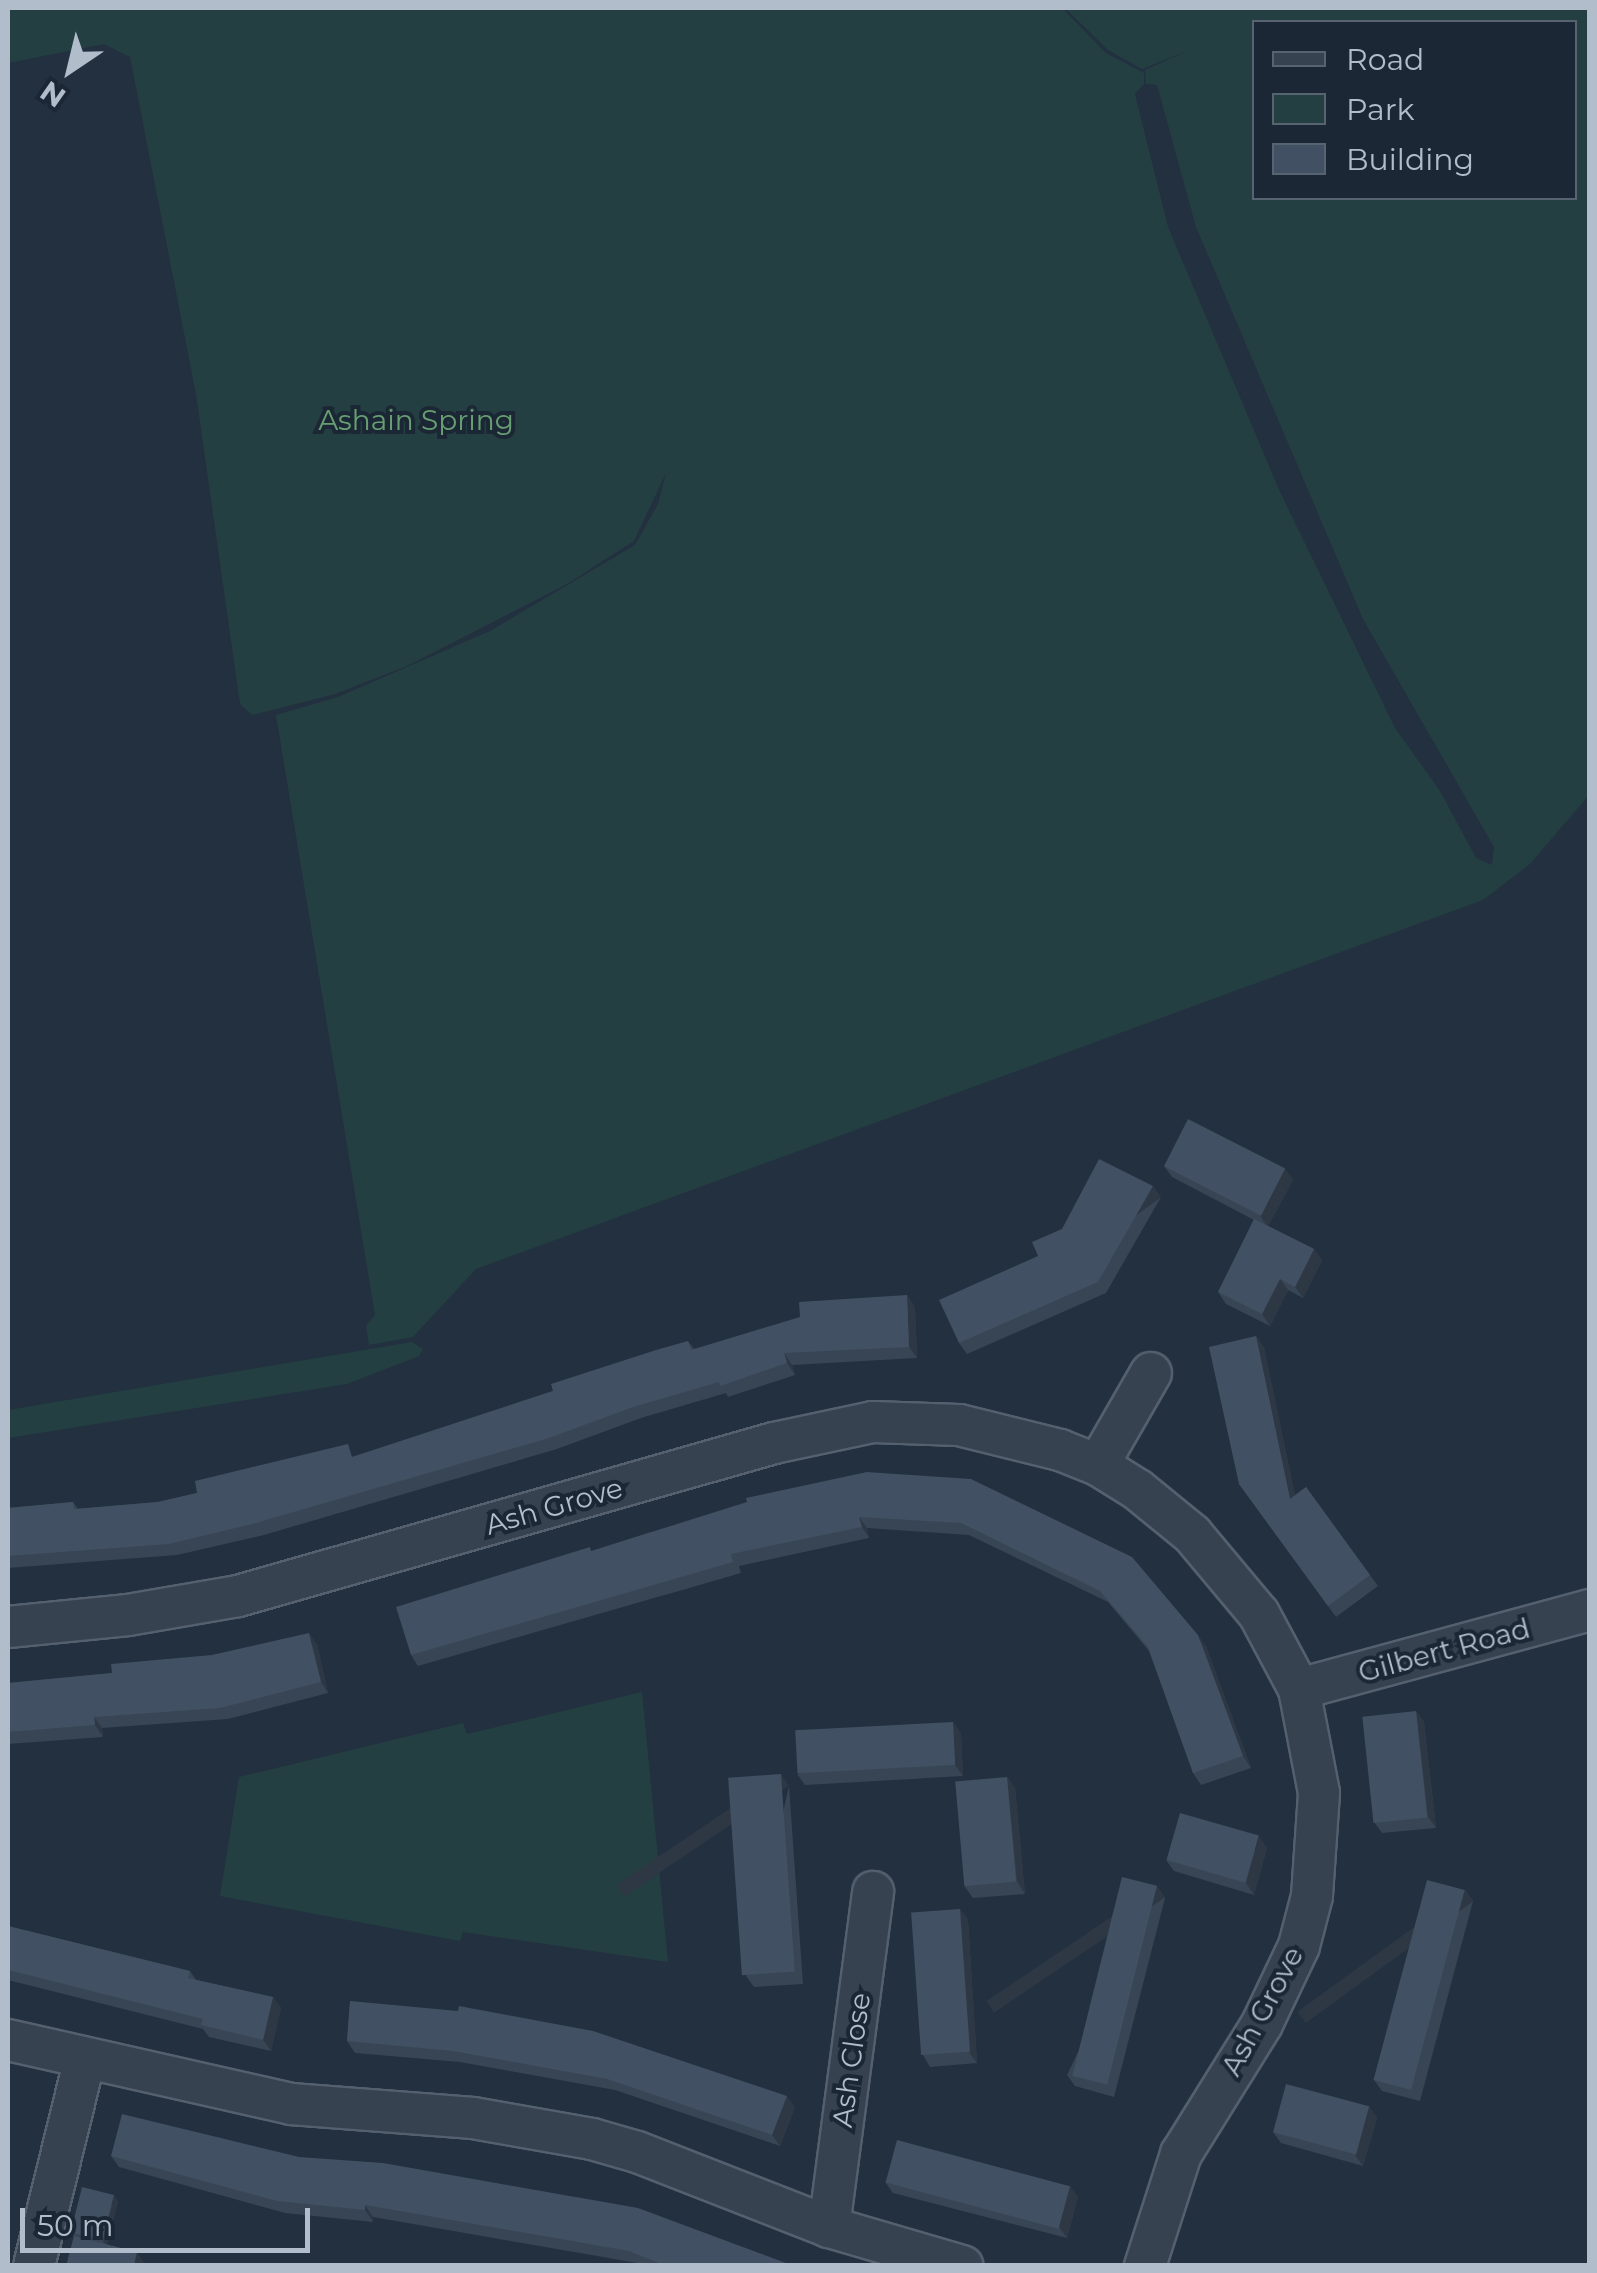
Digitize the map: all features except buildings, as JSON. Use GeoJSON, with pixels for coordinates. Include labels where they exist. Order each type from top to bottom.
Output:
{"type":"FeatureCollection","features":[{"type":"Feature","properties":{"kind":"street"},"geometry":{"type":"LineString","coordinates":[[1098,1465],[1152,1373]]}},
{"type":"Feature","properties":{"kind":"street","name":"Ash Grove"},"geometry":{"type":"LineString","coordinates":[[8,1627],[128,1615],[238,1596],[774,1443],[873,1422],[959,1425],[1060,1450],[1098,1465],[1165,1512],[1222,1567],[1266,1626],[1299,1689],[1319,1793],[1312,1896],[1299,1946],[1262,2024],[1181,2154],[1144,2266]]}},
{"type":"Feature","properties":{"kind":"street","name":"Gilbert Road"},"geometry":{"type":"LineString","coordinates":[[1299,1689],[1590,1610]]}},
{"type":"Feature","properties":{"kind":"street","name":"Ash Close"},"geometry":{"type":"LineString","coordinates":[[828,2227],[873,1892]]}},
{"type":"Feature","properties":{"kind":"street"},"geometry":{"type":"LineString","coordinates":[[8,2040],[291,2104],[473,2118],[592,2140],[664,2162],[828,2227],[962,2266]]}},
{"type":"Feature","properties":{"kind":"street"},"geometry":{"type":"LineString","coordinates":[[34,2266],[85,2058]]}},
{"type":"Feature","properties":{"kind":"green space","name":"Ashain Spring"},"geometry":{"type":"Polygon","coordinates":[[[8,8],[1062,8],[1106,53],[1144,73],[1144,84],[1135,94],[1168,227],[1280,492],[1395,728],[1440,791],[1476,858],[1492,865],[1494,847],[1363,619],[1196,227],[1157,85],[1146,84],[1145,70],[1192,49],[1142,69],[1108,50],[1065,8],[1589,8],[1589,795],[1530,864],[1483,900],[476,1269],[413,1337],[369,1345],[366,1326],[375,1315],[276,715],[338,697],[490,631],[635,545],[658,504],[666,473],[634,541],[567,584],[407,666],[335,694],[252,715],[240,704],[196,394],[130,57],[104,44],[8,63],[8,8]]]}},
{"type":"Feature","properties":{"kind":"green space"},"geometry":{"type":"Polygon","coordinates":[[[412,1342],[423,1349],[419,1356],[347,1384],[8,1438],[8,1410],[412,1342]]]}},
{"type":"Feature","properties":{"kind":"green space"},"geometry":{"type":"Polygon","coordinates":[[[642,1692],[668,1962],[463,1932],[460,1941],[220,1896],[239,1777],[463,1723],[467,1734],[642,1692]]]}}]}
